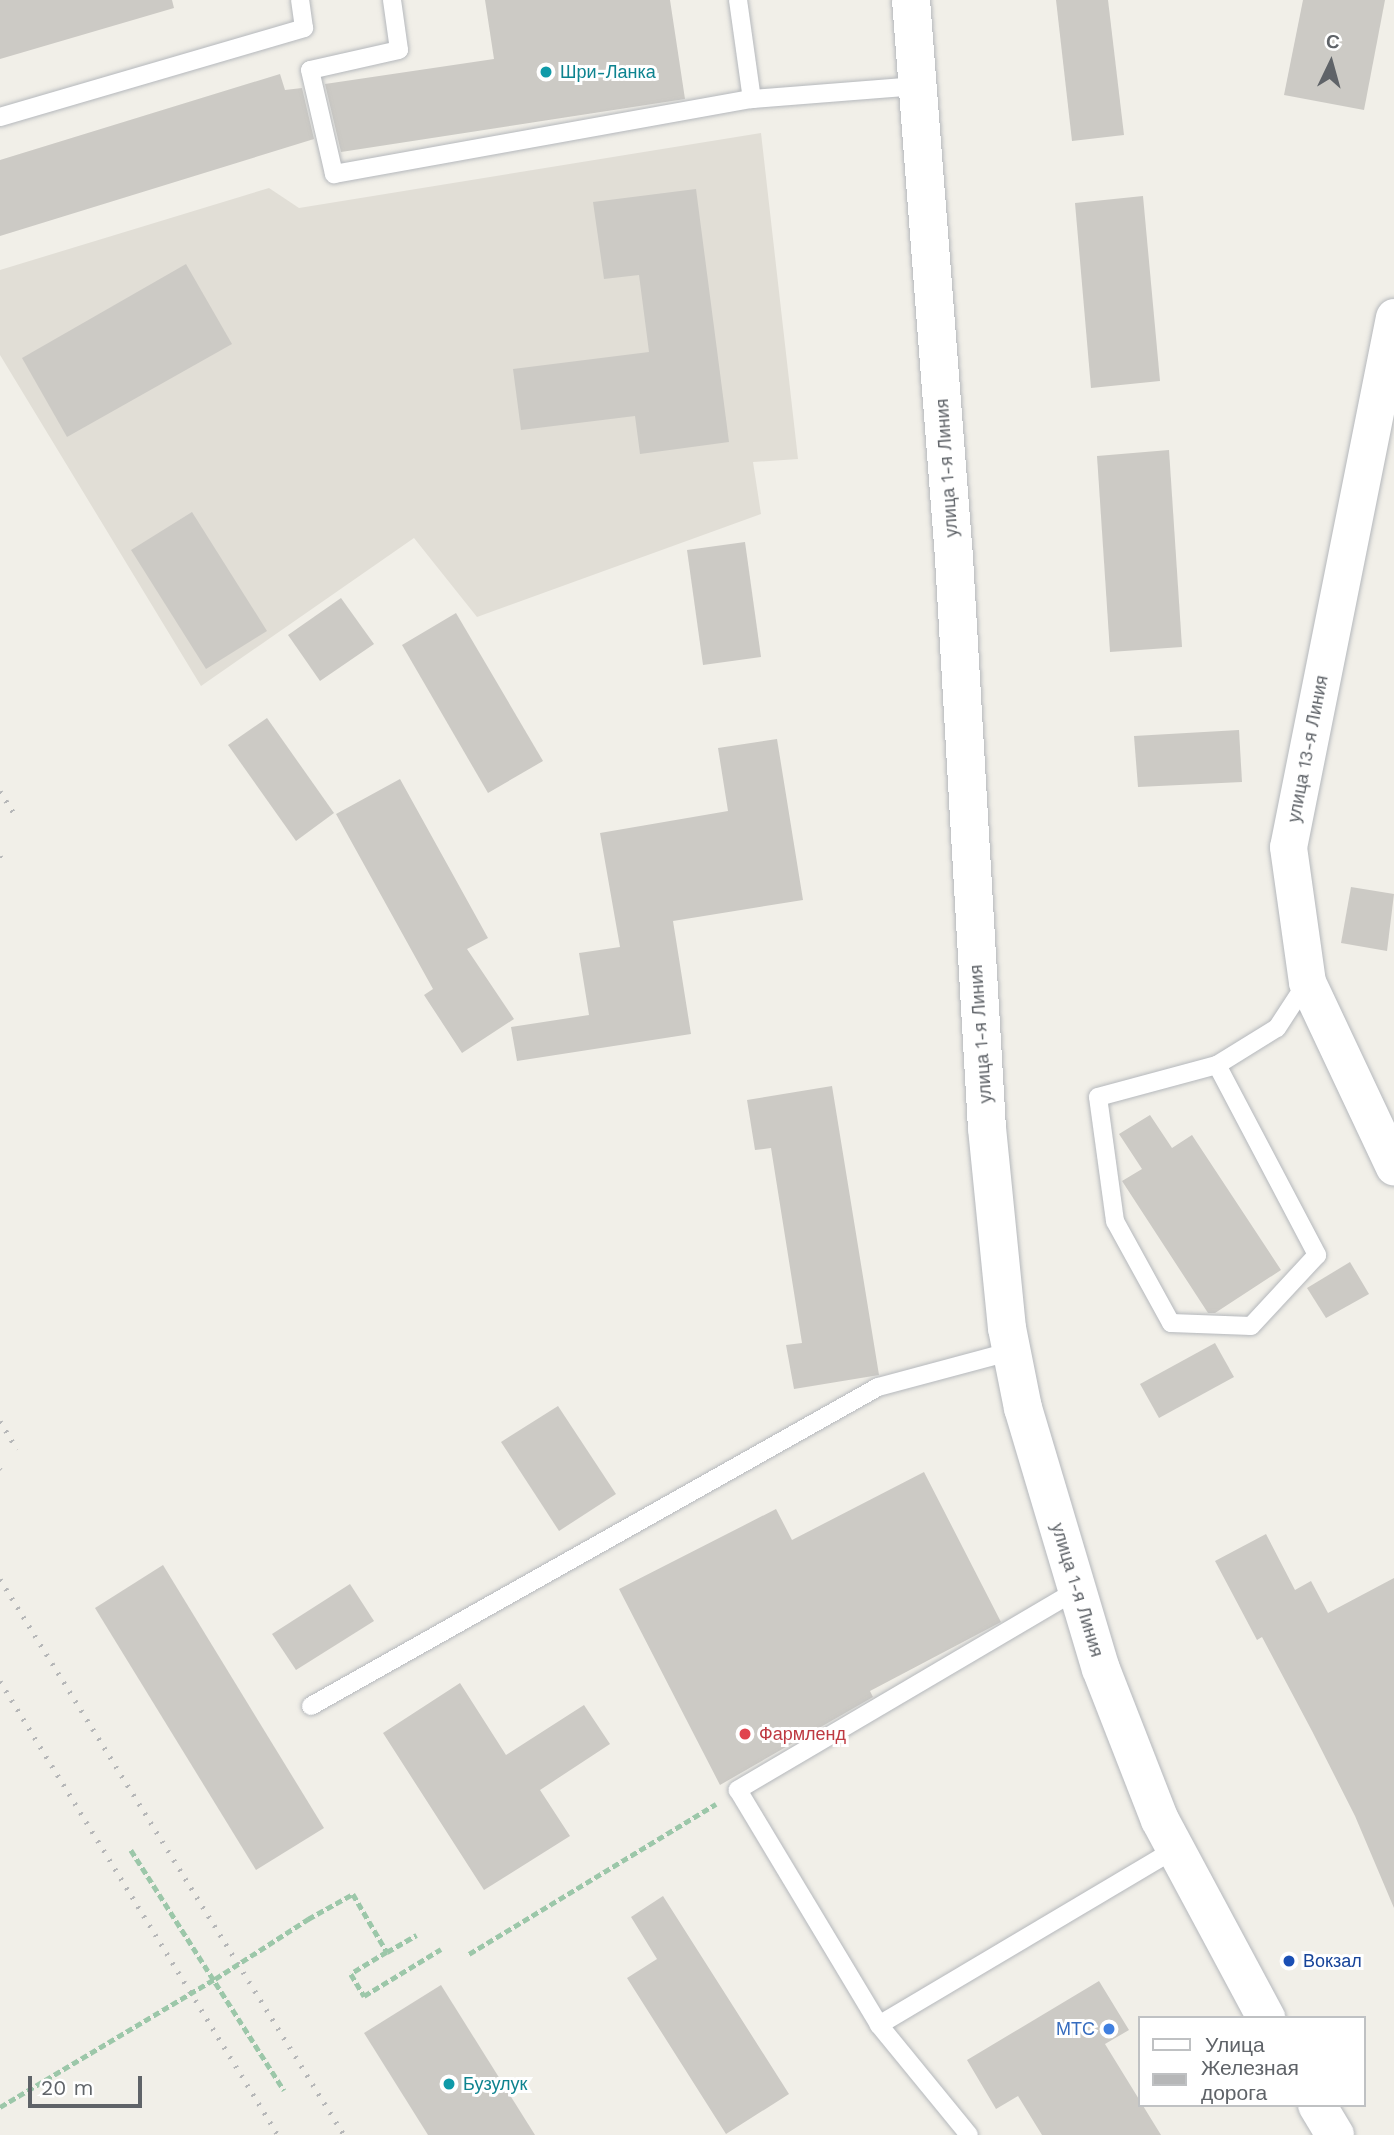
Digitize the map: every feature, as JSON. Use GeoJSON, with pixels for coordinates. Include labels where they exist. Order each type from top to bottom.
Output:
{"type":"FeatureCollection","features":[{"type":"Feature","properties":{"kind":"main road","name":"улица 1-я Линия"},"geometry":{"type":"LineString","coordinates":[[911,0],[954,558],[986,1115],[1012,1351],[1023,1408],[1101,1669],[1160,1820],[1265,2016]]}},
{"type":"Feature","properties":{"kind":"main road"},"geometry":{"type":"LineString","coordinates":[[1318,2107],[1335,2135]]}},
{"type":"Feature","properties":{"kind":"street","name":"улица 13-я Линия"},"geometry":{"type":"LineString","coordinates":[[1394,317],[1288,847],[1307,982],[1394,1167]]}},
{"type":"Feature","properties":{"kind":"lane"},"geometry":{"type":"LineString","coordinates":[[0,117],[304,28],[300,0]]}},
{"type":"Feature","properties":{"kind":"lane"},"geometry":{"type":"LineString","coordinates":[[392,0],[399,50],[310,70],[334,174],[752,99],[917,86]]}},
{"type":"Feature","properties":{"kind":"lane"},"geometry":{"type":"LineString","coordinates":[[738,0],[752,99]]}},
{"type":"Feature","properties":{"kind":"lane"},"geometry":{"type":"LineString","coordinates":[[1217,1065],[1317,1255],[1251,1326],[1171,1323],[1115,1221],[1098,1097],[1217,1065],[1277,1028],[1307,982]]}},
{"type":"Feature","properties":{"kind":"lane"},"geometry":{"type":"LineString","coordinates":[[311,1706],[878,1387],[1012,1351]]}},
{"type":"Feature","properties":{"kind":"lane"},"geometry":{"type":"LineString","coordinates":[[969,2135],[879,2025],[737,1790],[1077,1590]]}},
{"type":"Feature","properties":{"kind":"lane"},"geometry":{"type":"LineString","coordinates":[[879,2025],[1175,1849]]}},
{"type":"Feature","properties":{"kind":"path"},"geometry":{"type":"LineString","coordinates":[[469,1954],[737,1790]]}},
{"type":"Feature","properties":{"kind":"path"},"geometry":{"type":"LineString","coordinates":[[131,1850],[284,2090]]}},
{"type":"Feature","properties":{"kind":"path"},"geometry":{"type":"LineString","coordinates":[[0,2107],[353,1894],[387,1952]]}},
{"type":"Feature","properties":{"kind":"path"},"geometry":{"type":"LineString","coordinates":[[417,1935],[351,1974],[363,1996],[441,1949]]}},
{"type":"Feature","properties":{"kind":"shaded area"},"geometry":{"type":"Polygon","coordinates":[[[761,133],[798,459],[753,462],[761,514],[477,617],[414,538],[201,686],[0,355],[0,270],[269,188],[299,208],[761,133]]]}},
{"type":"Feature","properties":{"kind":"building"},"geometry":{"type":"Polygon","coordinates":[[[0,0],[172,0],[174,8],[0,59],[0,0]]]}},
{"type":"Feature","properties":{"kind":"building","name":"Шри-Ланка"},"geometry":{"type":"Polygon","coordinates":[[[485,0],[670,0],[685,99],[341,152],[325,84],[494,59],[485,0]]]}},
{"type":"Feature","properties":{"kind":"building"},"geometry":{"type":"Polygon","coordinates":[[[1056,0],[1108,0],[1124,135],[1072,141],[1056,0]]]}},
{"type":"Feature","properties":{"kind":"building"},"geometry":{"type":"Polygon","coordinates":[[[1303,0],[1385,0],[1364,110],[1284,95],[1303,0]]]}},
{"type":"Feature","properties":{"kind":"building"},"geometry":{"type":"Polygon","coordinates":[[[280,74],[285,90],[302,88],[314,139],[0,236],[0,160],[280,74]]]}},
{"type":"Feature","properties":{"kind":"building"},"geometry":{"type":"Polygon","coordinates":[[[696,189],[729,442],[640,454],[635,416],[521,430],[513,369],[649,352],[639,275],[604,279],[593,202],[696,189]]]}},
{"type":"Feature","properties":{"kind":"building"},"geometry":{"type":"Polygon","coordinates":[[[1143,196],[1160,381],[1091,388],[1075,203],[1143,196]]]}},
{"type":"Feature","properties":{"kind":"building"},"geometry":{"type":"Polygon","coordinates":[[[186,264],[232,344],[67,437],[22,358],[186,264]]]}},
{"type":"Feature","properties":{"kind":"building"},"geometry":{"type":"Polygon","coordinates":[[[1169,450],[1182,647],[1110,652],[1097,456],[1169,450]]]}},
{"type":"Feature","properties":{"kind":"building"},"geometry":{"type":"Polygon","coordinates":[[[192,512],[267,631],[206,669],[131,550],[192,512]]]}},
{"type":"Feature","properties":{"kind":"building"},"geometry":{"type":"Polygon","coordinates":[[[745,542],[761,657],[703,665],[687,550],[745,542]]]}},
{"type":"Feature","properties":{"kind":"building"},"geometry":{"type":"Polygon","coordinates":[[[341,598],[374,644],[320,681],[288,635],[341,598]]]}},
{"type":"Feature","properties":{"kind":"building"},"geometry":{"type":"Polygon","coordinates":[[[456,613],[543,761],[488,793],[402,645],[456,613]]]}},
{"type":"Feature","properties":{"kind":"building"},"geometry":{"type":"Polygon","coordinates":[[[267,718],[334,813],[296,841],[228,745],[267,718]]]}},
{"type":"Feature","properties":{"kind":"building"},"geometry":{"type":"Polygon","coordinates":[[[1239,730],[1242,782],[1138,787],[1134,736],[1239,730]]]}},
{"type":"Feature","properties":{"kind":"building"},"geometry":{"type":"Polygon","coordinates":[[[777,739],[803,900],[673,921],[691,1034],[517,1061],[511,1027],[589,1015],[579,953],[620,947],[600,833],[728,811],[718,748],[777,739]]]}},
{"type":"Feature","properties":{"kind":"building"},"geometry":{"type":"Polygon","coordinates":[[[400,779],[488,938],[467,949],[514,1019],[462,1053],[424,995],[433,989],[336,814],[400,779]]]}},
{"type":"Feature","properties":{"kind":"building"},"geometry":{"type":"Polygon","coordinates":[[[1351,887],[1394,894],[1387,951],[1341,943],[1351,887]]]}},
{"type":"Feature","properties":{"kind":"building"},"geometry":{"type":"Polygon","coordinates":[[[832,1086],[879,1375],[794,1389],[786,1345],[802,1343],[771,1148],[755,1150],[747,1100],[832,1086]]]}},
{"type":"Feature","properties":{"kind":"building"},"geometry":{"type":"Polygon","coordinates":[[[1150,1115],[1172,1148],[1192,1135],[1281,1270],[1215,1313],[1208,1313],[1122,1181],[1142,1169],[1119,1134],[1150,1115]]]}},
{"type":"Feature","properties":{"kind":"building"},"geometry":{"type":"Polygon","coordinates":[[[1350,1262],[1369,1294],[1326,1318],[1307,1288],[1350,1262]]]}},
{"type":"Feature","properties":{"kind":"building"},"geometry":{"type":"Polygon","coordinates":[[[1215,1343],[1234,1377],[1159,1418],[1140,1384],[1215,1343]]]}},
{"type":"Feature","properties":{"kind":"building"},"geometry":{"type":"Polygon","coordinates":[[[558,1406],[616,1494],[559,1531],[501,1442],[558,1406]]]}},
{"type":"Feature","properties":{"kind":"building"},"geometry":{"type":"Polygon","coordinates":[[[924,1472],[1001,1622],[870,1691],[873,1697],[720,1785],[619,1589],[776,1509],[792,1540],[924,1472]]]}},
{"type":"Feature","properties":{"kind":"building"},"geometry":{"type":"Polygon","coordinates":[[[1266,1534],[1295,1590],[1311,1581],[1328,1613],[1394,1578],[1394,1908],[1355,1816],[1312,1731],[1262,1637],[1257,1640],[1215,1561],[1266,1534]]]}},
{"type":"Feature","properties":{"kind":"building"},"geometry":{"type":"Polygon","coordinates":[[[163,1565],[324,1828],[256,1870],[95,1608],[163,1565]]]}},
{"type":"Feature","properties":{"kind":"building"},"geometry":{"type":"Polygon","coordinates":[[[350,1584],[374,1621],[296,1670],[272,1634],[350,1584]]]}},
{"type":"Feature","properties":{"kind":"building"},"geometry":{"type":"Polygon","coordinates":[[[460,1683],[506,1755],[584,1705],[610,1744],[540,1790],[570,1836],[484,1890],[383,1733],[460,1683]]]}},
{"type":"Feature","properties":{"kind":"building"},"geometry":{"type":"Polygon","coordinates":[[[663,1896],[789,2094],[726,2134],[627,1978],[657,1959],[631,1917],[663,1896]]]}},
{"type":"Feature","properties":{"kind":"building"},"geometry":{"type":"Polygon","coordinates":[[[1099,1981],[1129,2030],[1105,2044],[1138,2098],[1138,2107],[1144,2107],[1161,2135],[1042,2135],[1018,2096],[996,2109],[967,2060],[1099,1981]]]}},
{"type":"Feature","properties":{"kind":"building","name":"Бузулук"},"geometry":{"type":"Polygon","coordinates":[[[441,1985],[535,2135],[428,2135],[364,2033],[441,1985]]]}},
{"type":"Feature","properties":{"kind":"railway"},"geometry":{"type":"LineString","coordinates":[[0,791],[17,818]]}},
{"type":"Feature","properties":{"kind":"railway"},"geometry":{"type":"LineString","coordinates":[[0,856],[2,860]]}},
{"type":"Feature","properties":{"kind":"railway"},"geometry":{"type":"LineString","coordinates":[[0,1421],[17,1449]]}},
{"type":"Feature","properties":{"kind":"railway"},"geometry":{"type":"LineString","coordinates":[[0,1579],[344,2135]]}},
{"type":"Feature","properties":{"kind":"railway"},"geometry":{"type":"LineString","coordinates":[[0,1681],[278,2135]]}},
{"type":"Feature","properties":{"kind":"place","name":"Шри-Ланка"},"geometry":{"type":"Point","coordinates":[546,72]}},
{"type":"Feature","properties":{"kind":"place","name":"Фармленд"},"geometry":{"type":"Point","coordinates":[745,1734]}},
{"type":"Feature","properties":{"kind":"place","name":"Вокзал"},"geometry":{"type":"Point","coordinates":[1289,1961]}},
{"type":"Feature","properties":{"kind":"place","name":"МТС"},"geometry":{"type":"Point","coordinates":[1109,2029]}},
{"type":"Feature","properties":{"kind":"place","name":"Бузулук"},"geometry":{"type":"Point","coordinates":[449,2084]}}]}
